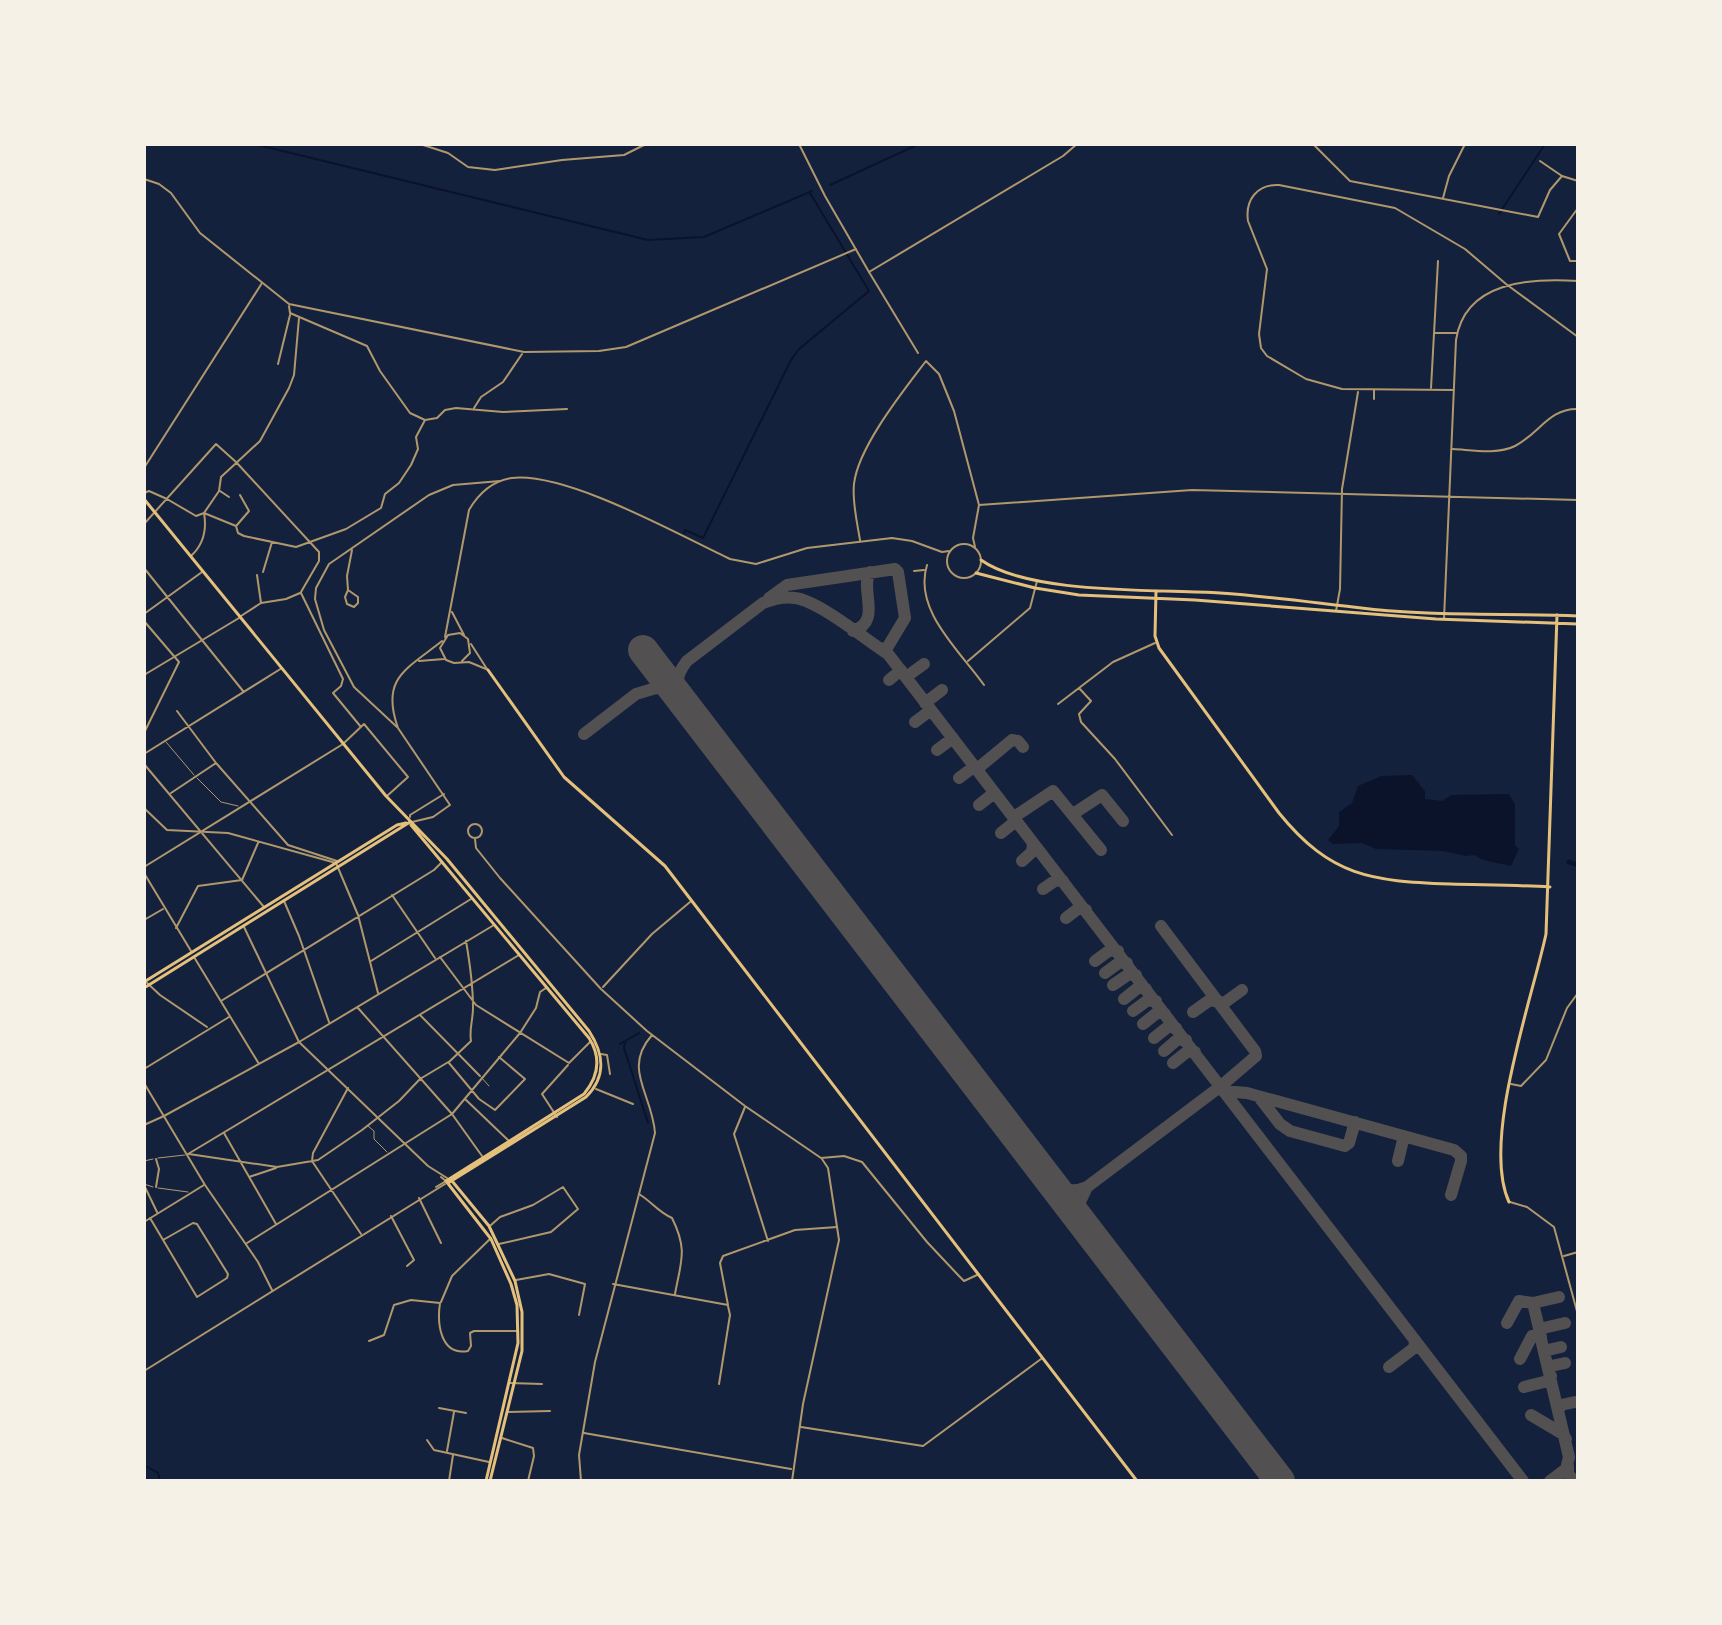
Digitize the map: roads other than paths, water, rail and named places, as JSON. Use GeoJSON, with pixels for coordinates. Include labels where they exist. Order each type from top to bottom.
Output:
{"type":"FeatureCollection","features":[{"type":"Feature","properties":{"kind":"main road"},"geometry":{"type":"LineString","coordinates":[[144,499],[386,796],[447,859],[601,1054],[601,1073],[582,1102],[509,1141],[484,1159]]}},
{"type":"Feature","properties":{"kind":"main road"},"geometry":{"type":"LineString","coordinates":[[981,560],[989,566],[1037,580],[1080,586],[1220,593],[1444,612],[1578,616]]}},
{"type":"Feature","properties":{"kind":"main road"},"geometry":{"type":"LineString","coordinates":[[976,573],[1079,595],[1444,619],[1578,624]]}},
{"type":"Feature","properties":{"kind":"main road"},"geometry":{"type":"LineString","coordinates":[[1156,590],[1156,643],[1279,813],[1299,836],[1326,858],[1353,872],[1387,881],[1550,887]]}},
{"type":"Feature","properties":{"kind":"main road"},"geometry":{"type":"LineString","coordinates":[[1509,1202],[1504,1190],[1501,1155],[1510,1084],[1519,1036],[1537,979],[1546,934],[1550,887],[1557,615]]}},
{"type":"Feature","properties":{"kind":"main road"},"geometry":{"type":"LineString","coordinates":[[488,670],[564,777],[665,866],[1137,1481]]}},
{"type":"Feature","properties":{"kind":"main road"},"geometry":{"type":"LineString","coordinates":[[410,822],[414,831],[496,923]]}},
{"type":"Feature","properties":{"kind":"main road"},"geometry":{"type":"LineString","coordinates":[[144,981],[242,924],[397,825],[410,822]]}},
{"type":"Feature","properties":{"kind":"main road"},"geometry":{"type":"LineString","coordinates":[[282,899],[410,822]]}},
{"type":"Feature","properties":{"kind":"main road"},"geometry":{"type":"LineString","coordinates":[[144,988],[193,954]]}},
{"type":"Feature","properties":{"kind":"main road"},"geometry":{"type":"LineString","coordinates":[[449,1181],[556,1115],[584,1094],[595,1079],[597,1060],[593,1040]]}},
{"type":"Feature","properties":{"kind":"main road"},"geometry":{"type":"LineString","coordinates":[[449,1181],[489,1226],[513,1282]]}},
{"type":"Feature","properties":{"kind":"main road"},"geometry":{"type":"LineString","coordinates":[[449,1181],[498,1245],[522,1312],[512,1384],[489,1480]]}},
{"type":"Feature","properties":{"kind":"street"},"geometry":{"type":"LineString","coordinates":[[420,144],[448,153],[468,167],[495,170],[624,155],[646,144]]}},
{"type":"Feature","properties":{"kind":"street"},"geometry":{"type":"LineString","coordinates":[[799,144],[869,272],[918,353],[939,374],[954,411],[979,505],[973,538],[981,560],[976,573],[966,578],[955,576],[942,552]]}},
{"type":"Feature","properties":{"kind":"street"},"geometry":{"type":"LineString","coordinates":[[869,272],[1063,156],[1077,144]]}},
{"type":"Feature","properties":{"kind":"street"},"geometry":{"type":"LineString","coordinates":[[1313,144],[1350,181],[1538,217],[1550,190],[1562,176]]}},
{"type":"Feature","properties":{"kind":"street"},"geometry":{"type":"LineString","coordinates":[[1443,198],[1449,176],[1465,144]]}},
{"type":"Feature","properties":{"kind":"street"},"geometry":{"type":"LineString","coordinates":[[1540,161],[1562,176],[1578,181]]}},
{"type":"Feature","properties":{"kind":"street"},"geometry":{"type":"LineString","coordinates":[[144,179],[159,184],[171,193],[200,233],[289,304],[524,352],[599,351],[626,347],[856,249]]}},
{"type":"Feature","properties":{"kind":"street"},"geometry":{"type":"LineString","coordinates":[[1454,390],[1358,391],[1306,379],[1267,356],[1261,348],[1259,334],[1267,269],[1247,213],[1250,200],[1260,189],[1279,185],[1395,208],[1465,249],[1506,284],[1578,337]]}},
{"type":"Feature","properties":{"kind":"street"},"geometry":{"type":"LineString","coordinates":[[1578,208],[1559,234],[1570,261],[1578,261]]}},
{"type":"Feature","properties":{"kind":"street"},"geometry":{"type":"LineString","coordinates":[[1431,389],[1438,261]]}},
{"type":"Feature","properties":{"kind":"street"},"geometry":{"type":"LineString","coordinates":[[1444,619],[1457,333],[1461,319],[1471,307],[1506,284],[1578,281]]}},
{"type":"Feature","properties":{"kind":"street"},"geometry":{"type":"LineString","coordinates":[[144,468],[262,283]]}},
{"type":"Feature","properties":{"kind":"street"},"geometry":{"type":"LineString","coordinates":[[278,364],[290,313],[289,304]]}},
{"type":"Feature","properties":{"kind":"street"},"geometry":{"type":"LineString","coordinates":[[290,313],[367,346],[380,371],[410,413],[425,420],[437,418],[445,410],[503,412],[567,409]]}},
{"type":"Feature","properties":{"kind":"street"},"geometry":{"type":"LineString","coordinates":[[144,493],[149,491],[167,499],[191,515],[201,516],[204,513],[219,491],[221,477],[260,441],[294,375],[299,317]]}},
{"type":"Feature","properties":{"kind":"street"},"geometry":{"type":"LineString","coordinates":[[1434,333],[1457,333]]}},
{"type":"Feature","properties":{"kind":"street"},"geometry":{"type":"LineString","coordinates":[[474,409],[481,397],[503,382],[524,352]]}},
{"type":"Feature","properties":{"kind":"street"},"geometry":{"type":"LineString","coordinates":[[860,541],[854,490],[856,474],[881,423],[926,361]]}},
{"type":"Feature","properties":{"kind":"street"},"geometry":{"type":"LineString","coordinates":[[1374,390],[1374,399]]}},
{"type":"Feature","properties":{"kind":"street"},"geometry":{"type":"LineString","coordinates":[[1336,611],[1340,589],[1341,494],[1358,391]]}},
{"type":"Feature","properties":{"kind":"street"},"geometry":{"type":"LineString","coordinates":[[1452,449],[1493,451],[1509,448],[1520,443],[1554,414],[1567,408],[1578,409]]}},
{"type":"Feature","properties":{"kind":"street"},"geometry":{"type":"LineString","coordinates":[[236,526],[238,533],[244,536],[296,547],[346,529],[381,508],[385,494],[399,483],[411,465],[418,449],[416,437],[425,420]]}},
{"type":"Feature","properties":{"kind":"street"},"geometry":{"type":"LineString","coordinates":[[144,524],[216,444],[319,552],[319,561],[301,592],[286,599],[261,603],[144,675]]}},
{"type":"Feature","properties":{"kind":"street"},"geometry":{"type":"LineString","coordinates":[[444,794],[410,815],[410,822],[433,817],[450,805],[444,794],[398,728],[354,687],[318,614],[316,588],[329,564],[429,495],[453,485],[527,478],[566,486],[730,559],[748,564],[761,563],[807,548],[902,538],[942,552],[949,551]]}},
{"type":"Feature","properties":{"kind":"street"},"geometry":{"type":"LineString","coordinates":[[488,670],[465,636],[451,606],[469,510],[482,492],[501,481]]}},
{"type":"Feature","properties":{"kind":"street"},"geometry":{"type":"LineString","coordinates":[[979,505],[1192,490],[1578,500]]}},
{"type":"Feature","properties":{"kind":"street"},"geometry":{"type":"LineString","coordinates":[[219,491],[229,497]]}},
{"type":"Feature","properties":{"kind":"street"},"geometry":{"type":"LineString","coordinates":[[236,526],[249,511],[240,495]]}},
{"type":"Feature","properties":{"kind":"street"},"geometry":{"type":"LineString","coordinates":[[204,513],[236,526]]}},
{"type":"Feature","properties":{"kind":"street"},"geometry":{"type":"LineString","coordinates":[[191,556],[202,543],[206,523],[204,513]]}},
{"type":"Feature","properties":{"kind":"street"},"geometry":{"type":"LineString","coordinates":[[946,558],[955,545],[973,538]]}},
{"type":"Feature","properties":{"kind":"street"},"geometry":{"type":"LineString","coordinates":[[263,572],[272,541]]}},
{"type":"Feature","properties":{"kind":"street"},"geometry":{"type":"LineString","coordinates":[[965,543],[975,547]]}},
{"type":"Feature","properties":{"kind":"street"},"geometry":{"type":"LineString","coordinates":[[348,590],[352,549]]}},
{"type":"Feature","properties":{"kind":"street"},"geometry":{"type":"LineString","coordinates":[[927,565],[923,587],[927,605],[984,685]]}},
{"type":"Feature","properties":{"kind":"street"},"geometry":{"type":"LineString","coordinates":[[144,568],[244,692]]}},
{"type":"Feature","properties":{"kind":"street"},"geometry":{"type":"LineString","coordinates":[[914,571],[926,570]]}},
{"type":"Feature","properties":{"kind":"street"},"geometry":{"type":"LineString","coordinates":[[144,614],[203,571]]}},
{"type":"Feature","properties":{"kind":"street"},"geometry":{"type":"LineString","coordinates":[[257,575],[261,603]]}},
{"type":"Feature","properties":{"kind":"street"},"geometry":{"type":"LineString","coordinates":[[967,662],[1030,608],[1037,580]]}},
{"type":"Feature","properties":{"kind":"street"},"geometry":{"type":"LineString","coordinates":[[301,592],[343,679],[341,686],[333,693],[361,727]]}},
{"type":"Feature","properties":{"kind":"street"},"geometry":{"type":"LineString","coordinates":[[398,728],[391,708],[392,695],[401,674],[442,641],[452,611]]}},
{"type":"Feature","properties":{"kind":"street"},"geometry":{"type":"LineString","coordinates":[[144,621],[179,662],[144,733]]}},
{"type":"Feature","properties":{"kind":"street"},"geometry":{"type":"LineString","coordinates":[[445,637],[457,633],[465,636]]}},
{"type":"Feature","properties":{"kind":"street"},"geometry":{"type":"LineString","coordinates":[[442,641],[441,651],[446,660]]}},
{"type":"Feature","properties":{"kind":"street"},"geometry":{"type":"LineString","coordinates":[[418,661],[462,661],[470,653],[469,642]]}},
{"type":"Feature","properties":{"kind":"street"},"geometry":{"type":"LineString","coordinates":[[1058,704],[1113,662],[1156,643]]}},
{"type":"Feature","properties":{"kind":"street"},"geometry":{"type":"LineString","coordinates":[[462,661],[488,670]]}},
{"type":"Feature","properties":{"kind":"street"},"geometry":{"type":"LineString","coordinates":[[144,754],[282,668]]}},
{"type":"Feature","properties":{"kind":"street"},"geometry":{"type":"LineString","coordinates":[[1079,688],[1091,701],[1079,714],[1081,722],[1115,759],[1172,835]]}},
{"type":"Feature","properties":{"kind":"street"},"geometry":{"type":"LineString","coordinates":[[177,711],[216,763],[288,845],[337,862]]}},
{"type":"Feature","properties":{"kind":"street"},"geometry":{"type":"LineString","coordinates":[[144,867],[343,744],[364,724],[408,777],[386,796]]}},
{"type":"Feature","properties":{"kind":"street"},"geometry":{"type":"LineString","coordinates":[[170,794],[216,763]]}},
{"type":"Feature","properties":{"kind":"street"},"geometry":{"type":"LineString","coordinates":[[144,764],[266,909]]}},
{"type":"Feature","properties":{"kind":"street"},"geometry":{"type":"LineString","coordinates":[[144,808],[167,830],[228,833],[337,862]]}},
{"type":"Feature","properties":{"kind":"street"},"geometry":{"type":"LineString","coordinates":[[475,839],[476,848],[490,867],[601,989],[652,1035],[745,1106],[821,1158],[828,1168],[838,1227],[837,1256],[824,1304],[792,1481]]}},
{"type":"Feature","properties":{"kind":"street"},"geometry":{"type":"LineString","coordinates":[[242,880],[258,842]]}},
{"type":"Feature","properties":{"kind":"street"},"geometry":{"type":"LineString","coordinates":[[337,862],[358,915],[378,994]]}},
{"type":"Feature","properties":{"kind":"street"},"geometry":{"type":"LineString","coordinates":[[221,1001],[442,862]]}},
{"type":"Feature","properties":{"kind":"street"},"geometry":{"type":"LineString","coordinates":[[144,873],[259,1064]]}},
{"type":"Feature","properties":{"kind":"street"},"geometry":{"type":"LineString","coordinates":[[176,928],[198,886],[242,880]]}},
{"type":"Feature","properties":{"kind":"street"},"geometry":{"type":"LineString","coordinates":[[392,895],[436,959]]}},
{"type":"Feature","properties":{"kind":"street"},"geometry":{"type":"LineString","coordinates":[[371,961],[472,898]]}},
{"type":"Feature","properties":{"kind":"street"},"geometry":{"type":"LineString","coordinates":[[282,899],[304,950],[329,1023]]}},
{"type":"Feature","properties":{"kind":"street"},"geometry":{"type":"LineString","coordinates":[[601,989],[652,934],[691,902]]}},
{"type":"Feature","properties":{"kind":"street"},"geometry":{"type":"LineString","coordinates":[[144,920],[164,908]]}},
{"type":"Feature","properties":{"kind":"street"},"geometry":{"type":"LineString","coordinates":[[144,1125],[299,1042],[496,923]]}},
{"type":"Feature","properties":{"kind":"street"},"geometry":{"type":"LineString","coordinates":[[242,924],[299,1042],[437,1174],[449,1181]]}},
{"type":"Feature","properties":{"kind":"street"},"geometry":{"type":"LineString","coordinates":[[249,1177],[277,1167],[312,1161],[334,1151],[399,1101],[420,1079],[459,1054],[471,1041],[469,1029],[473,1000],[466,941]]}},
{"type":"Feature","properties":{"kind":"street"},"geometry":{"type":"LineString","coordinates":[[188,1154],[331,1071],[521,954]]}},
{"type":"Feature","properties":{"kind":"street"},"geometry":{"type":"LineString","coordinates":[[440,957],[476,1005],[569,1063]]}},
{"type":"Feature","properties":{"kind":"street"},"geometry":{"type":"LineString","coordinates":[[144,981],[209,1029]]}},
{"type":"Feature","properties":{"kind":"street"},"geometry":{"type":"LineString","coordinates":[[246,1244],[452,1114],[520,1033],[536,1008],[540,992],[548,986]]}},
{"type":"Feature","properties":{"kind":"street"},"geometry":{"type":"LineString","coordinates":[[1510,1084],[1521,1086],[1546,1060],[1567,1008],[1578,993]]}},
{"type":"Feature","properties":{"kind":"street"},"geometry":{"type":"LineString","coordinates":[[357,1007],[452,1114],[484,1159]]}},
{"type":"Feature","properties":{"kind":"street"},"geometry":{"type":"LineString","coordinates":[[420,1015],[481,1077]]}},
{"type":"Feature","properties":{"kind":"street"},"geometry":{"type":"LineString","coordinates":[[144,1069],[230,1016]]}},
{"type":"Feature","properties":{"kind":"street"},"geometry":{"type":"LineString","coordinates":[[581,1481],[579,1455],[595,1362],[655,1133],[653,1114],[637,1063],[640,1051],[652,1035]]}},
{"type":"Feature","properties":{"kind":"street"},"geometry":{"type":"LineString","coordinates":[[556,1115],[542,1094],[593,1040]]}},
{"type":"Feature","properties":{"kind":"street"},"geometry":{"type":"LineString","coordinates":[[601,1054],[610,1059],[610,1074]]}},
{"type":"Feature","properties":{"kind":"street"},"geometry":{"type":"LineString","coordinates":[[448,1062],[485,1105],[495,1110],[525,1079],[499,1057]]}},
{"type":"Feature","properties":{"kind":"street"},"geometry":{"type":"LineString","coordinates":[[144,1083],[273,1291]]}},
{"type":"Feature","properties":{"kind":"street"},"geometry":{"type":"LineString","coordinates":[[348,1088],[313,1153],[312,1161],[361,1234]]}},
{"type":"Feature","properties":{"kind":"street"},"geometry":{"type":"LineString","coordinates":[[594,1088],[633,1104]]}},
{"type":"Feature","properties":{"kind":"street"},"geometry":{"type":"LineString","coordinates":[[465,1098],[509,1141]]}},
{"type":"Feature","properties":{"kind":"street"},"geometry":{"type":"LineString","coordinates":[[745,1106],[734,1134],[768,1241]]}},
{"type":"Feature","properties":{"kind":"street"},"geometry":{"type":"LineString","coordinates":[[224,1133],[277,1225]]}},
{"type":"Feature","properties":{"kind":"street"},"geometry":{"type":"LineString","coordinates":[[188,1154],[277,1167]]}},
{"type":"Feature","properties":{"kind":"street"},"geometry":{"type":"LineString","coordinates":[[821,1158],[844,1156],[862,1162],[927,1242],[964,1281],[978,1275]]}},
{"type":"Feature","properties":{"kind":"street"},"geometry":{"type":"LineString","coordinates":[[156,1159],[159,1169],[156,1187]]}},
{"type":"Feature","properties":{"kind":"street"},"geometry":{"type":"LineString","coordinates":[[144,1371],[449,1181]]}},
{"type":"Feature","properties":{"kind":"street"},"geometry":{"type":"LineString","coordinates":[[144,1185],[158,1213]]}},
{"type":"Feature","properties":{"kind":"street"},"geometry":{"type":"LineString","coordinates":[[144,1222],[205,1185]]}},
{"type":"Feature","properties":{"kind":"street"},"geometry":{"type":"LineString","coordinates":[[489,1226],[508,1213],[533,1205],[563,1187],[578,1209],[551,1232],[498,1245]]}},
{"type":"Feature","properties":{"kind":"street"},"geometry":{"type":"LineString","coordinates":[[639,1194],[649,1200],[659,1213],[672,1218],[684,1247],[675,1295]]}},
{"type":"Feature","properties":{"kind":"street"},"geometry":{"type":"LineString","coordinates":[[419,1198],[441,1243]]}},
{"type":"Feature","properties":{"kind":"street"},"geometry":{"type":"LineString","coordinates":[[1509,1202],[1527,1207],[1554,1227],[1578,1315]]}},
{"type":"Feature","properties":{"kind":"street"},"geometry":{"type":"LineString","coordinates":[[391,1216],[414,1260],[407,1266]]}},
{"type":"Feature","properties":{"kind":"street"},"geometry":{"type":"LineString","coordinates":[[150,1218],[163,1240],[197,1297],[227,1278],[228,1274],[197,1224],[193,1223],[163,1240]]}},
{"type":"Feature","properties":{"kind":"street"},"geometry":{"type":"LineString","coordinates":[[719,1384],[730,1315],[720,1263],[723,1256],[795,1230],[838,1227]]}},
{"type":"Feature","properties":{"kind":"street"},"geometry":{"type":"LineString","coordinates":[[493,1238],[452,1276],[440,1303],[439,1328],[447,1345],[456,1351],[468,1351],[471,1346],[470,1333],[474,1331],[521,1330]]}},
{"type":"Feature","properties":{"kind":"street"},"geometry":{"type":"LineString","coordinates":[[1562,1257],[1578,1252]]}},
{"type":"Feature","properties":{"kind":"street"},"geometry":{"type":"LineString","coordinates":[[513,1282],[549,1274],[585,1284],[579,1315]]}},
{"type":"Feature","properties":{"kind":"street"},"geometry":{"type":"LineString","coordinates":[[613,1284],[728,1305]]}},
{"type":"Feature","properties":{"kind":"street"},"geometry":{"type":"LineString","coordinates":[[369,1341],[384,1335],[394,1305],[411,1300],[440,1303]]}},
{"type":"Feature","properties":{"kind":"street"},"geometry":{"type":"LineString","coordinates":[[800,1426],[923,1446],[1042,1358]]}},
{"type":"Feature","properties":{"kind":"street"},"geometry":{"type":"LineString","coordinates":[[512,1384],[542,1384]]}},
{"type":"Feature","properties":{"kind":"street"},"geometry":{"type":"LineString","coordinates":[[439,1408],[466,1413]]}},
{"type":"Feature","properties":{"kind":"street"},"geometry":{"type":"LineString","coordinates":[[505,1411],[550,1411]]}},
{"type":"Feature","properties":{"kind":"street"},"geometry":{"type":"LineString","coordinates":[[446,1452],[454,1412]]}},
{"type":"Feature","properties":{"kind":"street"},"geometry":{"type":"LineString","coordinates":[[583,1433],[793,1470]]}},
{"type":"Feature","properties":{"kind":"street"},"geometry":{"type":"LineString","coordinates":[[498,1437],[532,1447],[534,1456],[528,1481]]}},
{"type":"Feature","properties":{"kind":"street"},"geometry":{"type":"LineString","coordinates":[[427,1440],[434,1450],[492,1463]]}},
{"type":"Feature","properties":{"kind":"street"},"geometry":{"type":"LineString","coordinates":[[449,1481],[453,1454]]}},
{"type":"Feature","properties":{"kind":"lane"},"geometry":{"type":"LineString","coordinates":[[165,741],[221,802],[241,807]]}},
{"type":"Feature","properties":{"kind":"lane"},"geometry":{"type":"LineString","coordinates":[[481,1077],[489,1086]]}},
{"type":"Feature","properties":{"kind":"lane"},"geometry":{"type":"LineString","coordinates":[[366,1126],[374,1131],[374,1139],[389,1154]]}},
{"type":"Feature","properties":{"kind":"lane"},"geometry":{"type":"LineString","coordinates":[[144,1161],[188,1154]]}},
{"type":"Feature","properties":{"kind":"lane"},"geometry":{"type":"LineString","coordinates":[[144,1185],[192,1193]]}},
{"type":"Feature","properties":{"kind":"water"},"geometry":{"type":"Polygon","coordinates":[[[1412,775],[1425,791],[1425,799],[1442,801],[1451,795],[1509,794],[1515,804],[1515,845],[1519,849],[1511,866],[1474,855],[1376,849],[1362,843],[1333,844],[1328,840],[1339,826],[1339,812],[1352,803],[1358,786],[1381,776],[1412,775]]]}},
{"type":"Feature","properties":{"kind":"waterway"},"geometry":{"type":"LineString","coordinates":[[254,144],[648,240],[704,237],[812,191]]}},
{"type":"Feature","properties":{"kind":"waterway"},"geometry":{"type":"LineString","coordinates":[[830,185],[919,144]]}},
{"type":"Feature","properties":{"kind":"waterway"},"geometry":{"type":"LineString","coordinates":[[1499,214],[1545,144]]}},
{"type":"Feature","properties":{"kind":"waterway"},"geometry":{"type":"LineString","coordinates":[[684,533],[685,530],[703,538],[799,349],[869,291],[810,193]]}},
{"type":"Feature","properties":{"kind":"waterway"},"geometry":{"type":"LineString","coordinates":[[1569,862],[1578,865]]}},
{"type":"Feature","properties":{"kind":"waterway"},"geometry":{"type":"LineString","coordinates":[[620,1044],[639,1033]]}},
{"type":"Feature","properties":{"kind":"waterway"},"geometry":{"type":"LineString","coordinates":[[625,1042],[624,1048],[648,1123]]}},
{"type":"Feature","properties":{"kind":"waterway"},"geometry":{"type":"LineString","coordinates":[[144,1465],[158,1473],[160,1481]]}}]}
